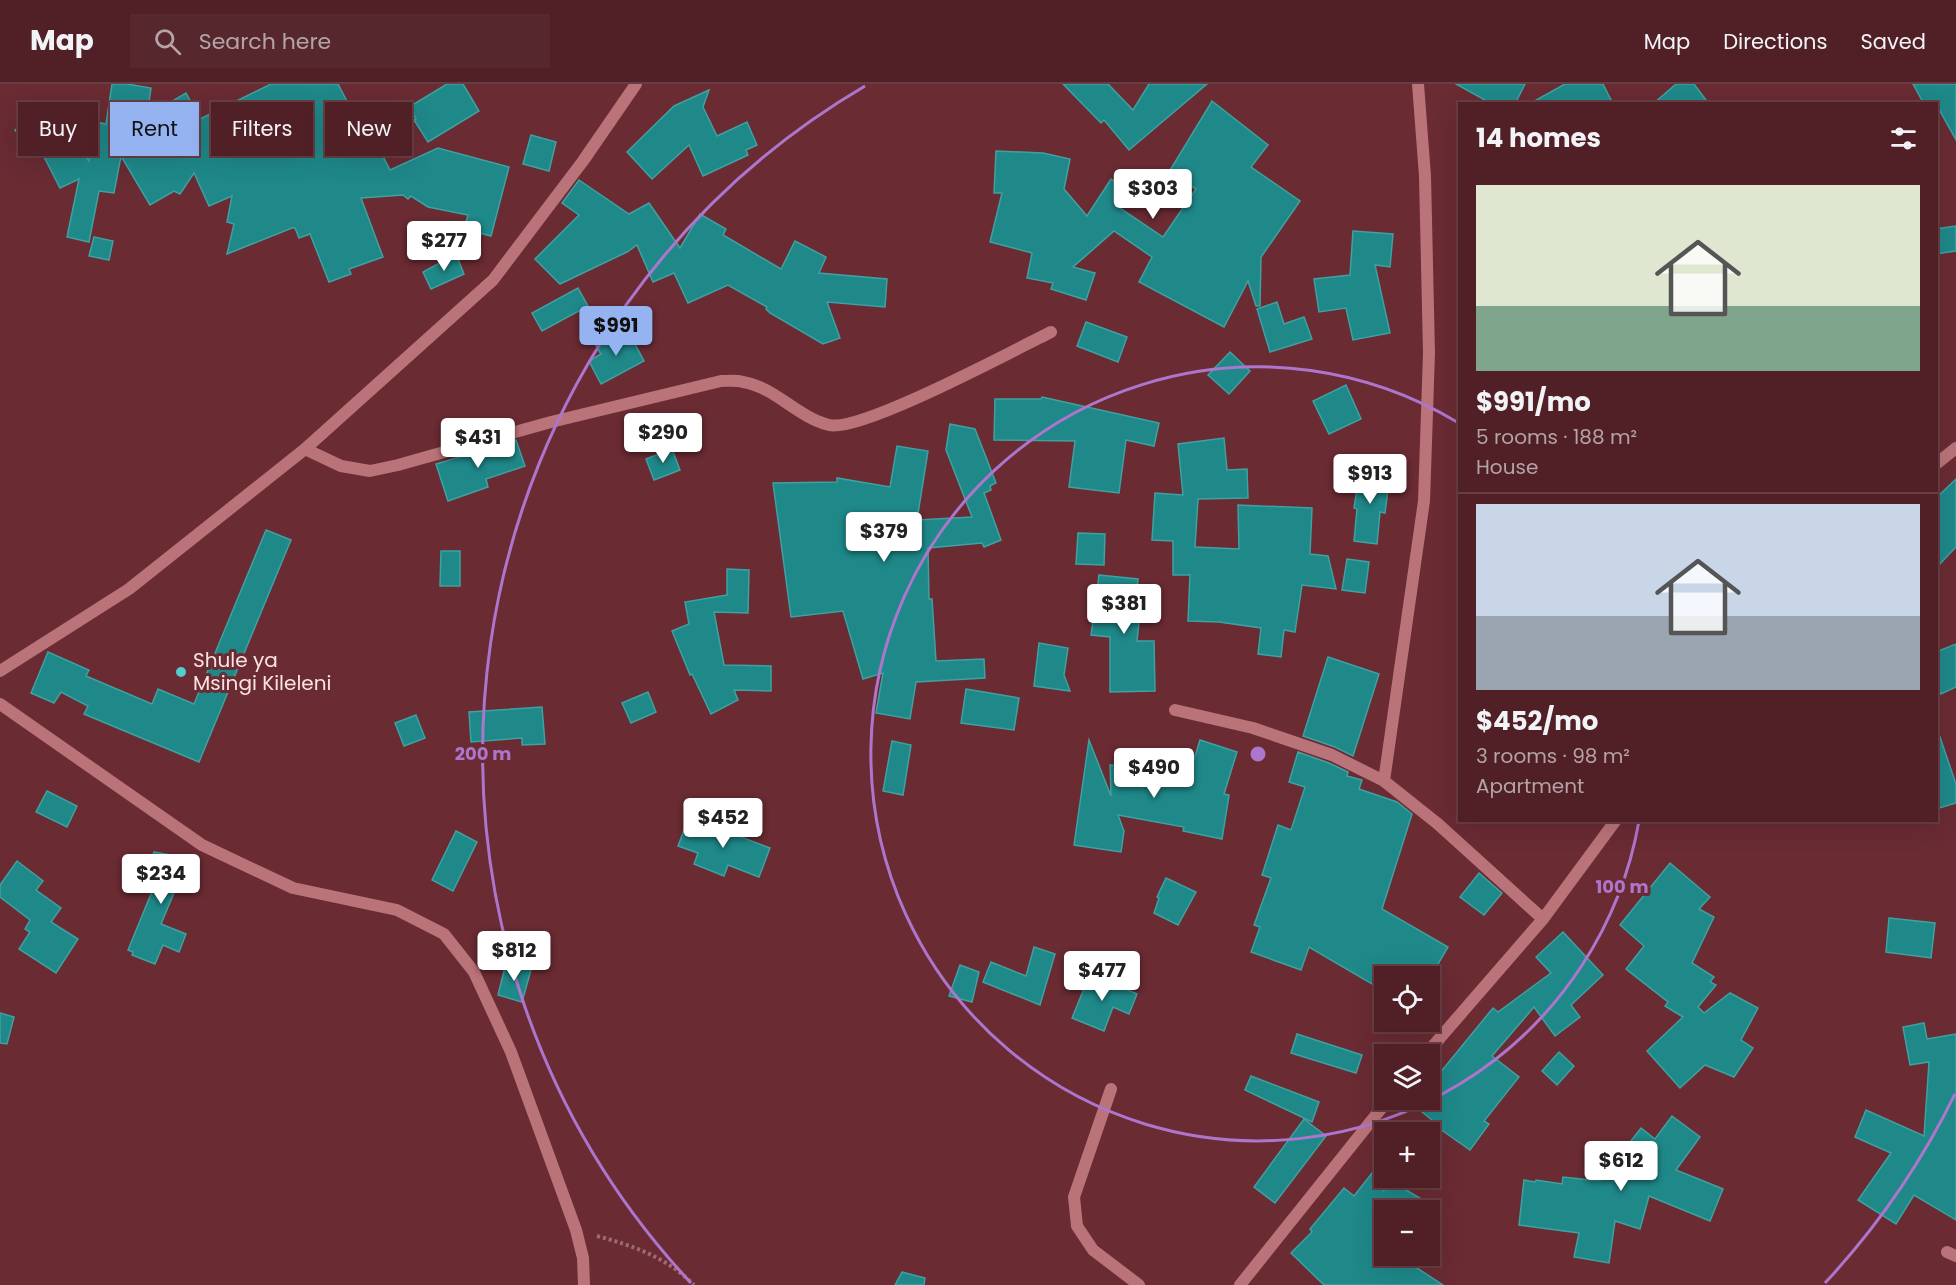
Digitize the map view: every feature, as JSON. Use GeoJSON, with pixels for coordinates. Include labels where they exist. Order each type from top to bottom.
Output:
{"type":"FeatureCollection","features":[{"type":"Feature","properties":{"kind":"street"},"geometry":{"type":"LineString","coordinates":[[0,671],[129,589],[305,449],[493,280],[583,161],[636,84]]}},
{"type":"Feature","properties":{"kind":"street"},"geometry":{"type":"LineString","coordinates":[[1384,781],[1424,501],[1429,353],[1425,176],[1418,84]]}},
{"type":"Feature","properties":{"kind":"street"},"geometry":{"type":"LineString","coordinates":[[305,449],[341,466],[370,471],[551,422],[721,381],[744,382],[766,390],[811,418],[830,426],[863,421],[912,400],[1050,332]]}},
{"type":"Feature","properties":{"kind":"street"},"geometry":{"type":"LineString","coordinates":[[1938,462],[1956,448]]}},
{"type":"Feature","properties":{"kind":"street"},"geometry":{"type":"LineString","coordinates":[[0,704],[202,845],[293,888],[397,910],[444,934],[474,972],[511,1052],[576,1230],[583,1258],[584,1285]]}},
{"type":"Feature","properties":{"kind":"street"},"geometry":{"type":"LineString","coordinates":[[1175,710],[1252,728],[1312,748],[1332,755],[1384,781],[1438,824],[1543,919]]}},
{"type":"Feature","properties":{"kind":"street"},"geometry":{"type":"LineString","coordinates":[[1435,1044],[1543,919],[1615,822]]}},
{"type":"Feature","properties":{"kind":"street"},"geometry":{"type":"LineString","coordinates":[[1111,1089],[1074,1197],[1077,1226],[1093,1250],[1139,1285]]}},
{"type":"Feature","properties":{"kind":"street"},"geometry":{"type":"LineString","coordinates":[[1240,1285],[1380,1110]]}},
{"type":"Feature","properties":{"kind":"path"},"geometry":{"type":"LineString","coordinates":[[576,1230],[634,1246],[660,1257],[680,1271],[694,1285]]}},
{"type":"Feature","properties":{"kind":"building"},"geometry":{"type":"Polygon","coordinates":[[[112,84],[151,88],[149,102],[110,102],[110,156],[121,156],[114,193],[99,191],[89,242],[67,237],[79,179],[60,188],[44,156],[85,156],[89,161],[90,156],[98,156],[98,122],[106,124],[112,84]]]}},
{"type":"Feature","properties":{"kind":"building"},"geometry":{"type":"Polygon","coordinates":[[[271,84],[338,84],[347,102],[325,102],[325,156],[383,156],[390,170],[438,148],[509,167],[491,236],[464,229],[468,215],[428,207],[411,196],[408,199],[403,195],[361,198],[383,257],[349,269],[351,274],[329,282],[310,234],[299,238],[295,228],[227,254],[234,224],[227,222],[232,196],[209,206],[194,173],[180,194],[174,191],[150,205],[121,156],[199,156],[199,117],[200,119],[211,114],[211,156],[313,156],[313,102],[234,102],[271,84]]]}},
{"type":"Feature","properties":{"kind":"building"},"geometry":{"type":"Polygon","coordinates":[[[447,84],[463,84],[479,111],[428,142],[414,120],[416,119],[412,112],[412,105],[447,84]]]}},
{"type":"Feature","properties":{"kind":"building"},"geometry":{"type":"Polygon","coordinates":[[[1063,84],[1108,84],[1133,110],[1149,84],[1207,84],[1129,150],[1104,120],[1101,123],[1063,84]]]}},
{"type":"Feature","properties":{"kind":"building"},"geometry":{"type":"Polygon","coordinates":[[[1456,84],[1525,84],[1516,102],[1488,102],[1456,84]]]}},
{"type":"Feature","properties":{"kind":"building"},"geometry":{"type":"Polygon","coordinates":[[[1565,84],[1603,84],[1612,102],[1533,102],[1565,84]]]}},
{"type":"Feature","properties":{"kind":"building"},"geometry":{"type":"Polygon","coordinates":[[[1676,84],[1694,84],[1708,102],[1655,102],[1676,84]]]}},
{"type":"Feature","properties":{"kind":"building"},"geometry":{"type":"Polygon","coordinates":[[[1913,84],[1956,84],[1956,140],[1938,108],[1938,102],[1923,102],[1913,84]]]}},
{"type":"Feature","properties":{"kind":"building"},"geometry":{"type":"Polygon","coordinates":[[[709,90],[703,107],[717,136],[747,122],[757,145],[746,150],[748,155],[703,176],[689,145],[652,179],[627,152],[674,106],[709,90]]]}},
{"type":"Feature","properties":{"kind":"building"},"geometry":{"type":"Polygon","coordinates":[[[186,93],[191,102],[171,102],[186,93]]]}},
{"type":"Feature","properties":{"kind":"building"},"geometry":{"type":"Polygon","coordinates":[[[1212,101],[1268,145],[1251,167],[1300,201],[1261,257],[1260,306],[1256,306],[1248,281],[1224,327],[1139,282],[1152,257],[1114,231],[1073,267],[1095,273],[1086,300],[1051,289],[1053,283],[1027,278],[1032,253],[990,242],[1002,193],[994,193],[996,151],[1043,153],[1070,159],[1064,189],[1087,216],[1111,179],[1131,193],[1120,208],[1163,237],[1196,189],[1169,172],[1212,101]]]}},
{"type":"Feature","properties":{"kind":"building"},"geometry":{"type":"Polygon","coordinates":[[[531,135],[556,142],[549,171],[523,164],[531,135]]]}},
{"type":"Feature","properties":{"kind":"building"},"geometry":{"type":"Polygon","coordinates":[[[579,180],[629,214],[649,203],[680,248],[700,214],[726,229],[723,235],[781,269],[795,241],[826,257],[819,273],[887,279],[885,307],[827,302],[840,338],[823,344],[770,313],[767,307],[728,285],[688,303],[674,273],[653,282],[637,245],[560,284],[535,259],[579,215],[562,203],[579,180]]]}},
{"type":"Feature","properties":{"kind":"building"},"geometry":{"type":"Polygon","coordinates":[[[1956,226],[1956,251],[1938,254],[1938,229],[1956,226]]]}},
{"type":"Feature","properties":{"kind":"building"},"geometry":{"type":"Polygon","coordinates":[[[1353,231],[1393,234],[1390,267],[1375,265],[1390,333],[1353,340],[1346,308],[1319,312],[1314,279],[1350,275],[1353,231]]]}},
{"type":"Feature","properties":{"kind":"building"},"geometry":{"type":"Polygon","coordinates":[[[94,237],[113,241],[109,260],[89,256],[94,237]]]}},
{"type":"Feature","properties":{"kind":"building"},"geometry":{"type":"Polygon","coordinates":[[[456,254],[464,274],[431,289],[423,272],[456,254]]]}},
{"type":"Feature","properties":{"kind":"building"},"geometry":{"type":"Polygon","coordinates":[[[578,288],[588,306],[542,331],[532,313],[578,288]]]}},
{"type":"Feature","properties":{"kind":"building"},"geometry":{"type":"Polygon","coordinates":[[[1277,302],[1284,324],[1304,317],[1312,339],[1270,352],[1257,309],[1277,302]]]}},
{"type":"Feature","properties":{"kind":"building"},"geometry":{"type":"Polygon","coordinates":[[[1086,322],[1127,337],[1118,362],[1077,346],[1086,322]]]}},
{"type":"Feature","properties":{"kind":"building"},"geometry":{"type":"Polygon","coordinates":[[[627,329],[644,361],[601,384],[589,361],[601,354],[596,346],[627,329]]]}},
{"type":"Feature","properties":{"kind":"building"},"geometry":{"type":"Polygon","coordinates":[[[1230,352],[1250,371],[1229,394],[1208,375],[1230,352]]]}},
{"type":"Feature","properties":{"kind":"building"},"geometry":{"type":"Polygon","coordinates":[[[1346,385],[1361,419],[1329,434],[1313,401],[1346,385]]]}},
{"type":"Feature","properties":{"kind":"building"},"geometry":{"type":"Polygon","coordinates":[[[1042,397],[1159,423],[1154,446],[1126,440],[1119,493],[1069,487],[1075,441],[994,440],[995,399],[1041,399],[1042,397]]]}},
{"type":"Feature","properties":{"kind":"building"},"geometry":{"type":"Polygon","coordinates":[[[950,424],[975,429],[996,483],[990,486],[991,490],[984,493],[1001,540],[984,547],[982,543],[928,548],[929,599],[932,599],[936,661],[984,659],[985,678],[916,682],[910,719],[876,713],[883,673],[863,679],[843,611],[791,617],[773,483],[837,482],[837,478],[890,487],[897,446],[928,451],[917,520],[972,517],[946,450],[950,424]]]}},
{"type":"Feature","properties":{"kind":"building"},"geometry":{"type":"Polygon","coordinates":[[[1224,438],[1227,470],[1247,469],[1248,498],[1198,499],[1195,547],[1239,549],[1238,505],[1312,508],[1310,554],[1328,556],[1336,589],[1302,585],[1295,632],[1284,630],[1281,657],[1258,654],[1261,628],[1219,622],[1188,621],[1190,575],[1173,575],[1173,541],[1152,540],[1155,493],[1183,495],[1178,444],[1224,438]]]}},
{"type":"Feature","properties":{"kind":"building"},"geometry":{"type":"Polygon","coordinates":[[[516,440],[525,466],[486,479],[488,487],[448,501],[436,464],[516,440]]]}},
{"type":"Feature","properties":{"kind":"building"},"geometry":{"type":"Polygon","coordinates":[[[672,449],[680,470],[654,480],[646,459],[672,449]]]}},
{"type":"Feature","properties":{"kind":"building"},"geometry":{"type":"Polygon","coordinates":[[[1360,469],[1390,474],[1385,513],[1380,512],[1377,544],[1354,541],[1357,509],[1354,508],[1360,469]]]}},
{"type":"Feature","properties":{"kind":"building"},"geometry":{"type":"Polygon","coordinates":[[[1956,479],[1956,547],[1938,566],[1938,496],[1956,479]]]}},
{"type":"Feature","properties":{"kind":"building"},"geometry":{"type":"Polygon","coordinates":[[[266,530],[291,540],[199,762],[84,714],[88,706],[61,692],[54,703],[31,693],[48,652],[89,670],[86,676],[152,704],[158,689],[194,704],[266,530]]]}},
{"type":"Feature","properties":{"kind":"building"},"geometry":{"type":"Polygon","coordinates":[[[1078,533],[1105,534],[1104,565],[1076,564],[1078,533]]]}},
{"type":"Feature","properties":{"kind":"building"},"geometry":{"type":"Polygon","coordinates":[[[441,551],[460,551],[460,586],[440,586],[441,551]]]}},
{"type":"Feature","properties":{"kind":"building"},"geometry":{"type":"Polygon","coordinates":[[[1347,559],[1369,562],[1365,593],[1342,590],[1347,559]]]}},
{"type":"Feature","properties":{"kind":"building"},"geometry":{"type":"Polygon","coordinates":[[[727,569],[749,570],[748,613],[714,612],[724,665],[771,666],[771,691],[734,690],[738,700],[711,714],[692,674],[690,675],[672,631],[689,624],[685,602],[727,595],[727,569]]]}},
{"type":"Feature","properties":{"kind":"building"},"geometry":{"type":"Polygon","coordinates":[[[1099,575],[1138,579],[1135,613],[1140,613],[1137,641],[1154,641],[1155,691],[1110,692],[1110,637],[1091,635],[1099,575]]]}},
{"type":"Feature","properties":{"kind":"building"},"geometry":{"type":"Polygon","coordinates":[[[1039,643],[1068,648],[1064,675],[1070,691],[1034,686],[1039,643]]]}},
{"type":"Feature","properties":{"kind":"building"},"geometry":{"type":"Polygon","coordinates":[[[1956,644],[1956,687],[1941,694],[1938,687],[1938,651],[1956,644]]]}},
{"type":"Feature","properties":{"kind":"building"},"geometry":{"type":"Polygon","coordinates":[[[1328,657],[1379,674],[1353,756],[1303,736],[1328,657]]]}},
{"type":"Feature","properties":{"kind":"building"},"geometry":{"type":"Polygon","coordinates":[[[966,689],[1019,698],[1014,730],[961,723],[966,689]]]}},
{"type":"Feature","properties":{"kind":"building"},"geometry":{"type":"Polygon","coordinates":[[[648,692],[656,712],[631,723],[622,703],[648,692]]]}},
{"type":"Feature","properties":{"kind":"building"},"geometry":{"type":"Polygon","coordinates":[[[542,707],[545,744],[522,745],[522,738],[471,742],[469,712],[542,707]]]}},
{"type":"Feature","properties":{"kind":"building"},"geometry":{"type":"Polygon","coordinates":[[[416,715],[425,738],[404,746],[395,723],[416,715]]]}},
{"type":"Feature","properties":{"kind":"building"},"geometry":{"type":"Polygon","coordinates":[[[1940,737],[1956,784],[1956,803],[1938,808],[1938,738],[1940,737]]]}},
{"type":"Feature","properties":{"kind":"building"},"geometry":{"type":"Polygon","coordinates":[[[1089,740],[1111,796],[1110,765],[1136,769],[1135,773],[1187,782],[1200,740],[1237,752],[1224,794],[1229,795],[1222,839],[1183,831],[1184,827],[1118,815],[1124,831],[1121,852],[1074,845],[1089,740]]]}},
{"type":"Feature","properties":{"kind":"building"},"geometry":{"type":"Polygon","coordinates":[[[892,741],[911,745],[903,795],[883,791],[892,741]]]}},
{"type":"Feature","properties":{"kind":"building"},"geometry":{"type":"Polygon","coordinates":[[[1298,752],[1348,772],[1347,776],[1362,780],[1359,789],[1397,802],[1412,814],[1382,909],[1448,947],[1437,966],[1374,966],[1374,985],[1309,947],[1301,970],[1251,952],[1260,927],[1254,925],[1271,878],[1262,875],[1278,825],[1291,830],[1305,787],[1289,782],[1298,752]]]}},
{"type":"Feature","properties":{"kind":"building"},"geometry":{"type":"Polygon","coordinates":[[[47,791],[77,806],[67,827],[36,812],[47,791]]]}},
{"type":"Feature","properties":{"kind":"building"},"geometry":{"type":"Polygon","coordinates":[[[689,817],[770,848],[759,877],[728,865],[724,876],[694,864],[698,853],[678,846],[689,817]]]}},
{"type":"Feature","properties":{"kind":"building"},"geometry":{"type":"Polygon","coordinates":[[[456,831],[477,842],[453,891],[432,880],[456,831]]]}},
{"type":"Feature","properties":{"kind":"building"},"geometry":{"type":"Polygon","coordinates":[[[154,852],[199,860],[195,884],[179,881],[161,924],[186,934],[179,952],[163,945],[155,964],[132,955],[133,952],[128,950],[153,889],[141,886],[154,852]]]}},
{"type":"Feature","properties":{"kind":"building"},"geometry":{"type":"Polygon","coordinates":[[[17,861],[43,881],[36,890],[61,908],[51,922],[78,939],[56,973],[19,949],[30,932],[25,929],[30,920],[0,897],[0,885],[17,861]]]}},
{"type":"Feature","properties":{"kind":"building"},"geometry":{"type":"Polygon","coordinates":[[[1670,863],[1710,897],[1699,909],[1714,917],[1692,963],[1714,977],[1710,982],[1716,985],[1698,1007],[1704,1013],[1730,993],[1758,1008],[1741,1040],[1753,1048],[1734,1077],[1705,1065],[1680,1088],[1647,1051],[1683,1017],[1665,1006],[1668,1002],[1626,969],[1644,946],[1620,925],[1670,863]]]}},
{"type":"Feature","properties":{"kind":"building"},"geometry":{"type":"Polygon","coordinates":[[[1479,873],[1502,893],[1484,915],[1460,897],[1479,873]]]}},
{"type":"Feature","properties":{"kind":"building"},"geometry":{"type":"Polygon","coordinates":[[[1166,878],[1196,892],[1178,925],[1154,913],[1159,898],[1157,897],[1166,878]]]}},
{"type":"Feature","properties":{"kind":"building"},"geometry":{"type":"Polygon","coordinates":[[[1889,918],[1935,923],[1931,958],[1886,952],[1889,918]]]}},
{"type":"Feature","properties":{"kind":"building"},"geometry":{"type":"Polygon","coordinates":[[[1563,932],[1603,975],[1571,1005],[1580,1017],[1555,1036],[1534,1007],[1492,1056],[1519,1077],[1484,1121],[1489,1124],[1470,1150],[1440,1129],[1440,1122],[1430,1122],[1432,1120],[1420,1110],[1440,1110],[1440,1073],[1493,1008],[1498,1012],[1551,973],[1536,957],[1563,932]]]}},
{"type":"Feature","properties":{"kind":"building"},"geometry":{"type":"Polygon","coordinates":[[[1034,947],[1055,954],[1040,1005],[983,982],[991,962],[1026,976],[1034,947]]]}},
{"type":"Feature","properties":{"kind":"building"},"geometry":{"type":"Polygon","coordinates":[[[506,963],[531,970],[522,1002],[498,995],[506,963]]]}},
{"type":"Feature","properties":{"kind":"building"},"geometry":{"type":"Polygon","coordinates":[[[960,965],[979,972],[972,1002],[949,996],[960,965]]]}},
{"type":"Feature","properties":{"kind":"building"},"geometry":{"type":"Polygon","coordinates":[[[1090,974],[1137,994],[1129,1014],[1113,1007],[1104,1031],[1072,1018],[1090,974]]]}},
{"type":"Feature","properties":{"kind":"building"},"geometry":{"type":"Polygon","coordinates":[[[0,1013],[14,1017],[7,1044],[0,1043],[0,1013]]]}},
{"type":"Feature","properties":{"kind":"building"},"geometry":{"type":"Polygon","coordinates":[[[1924,1023],[1927,1039],[1956,1034],[1956,1220],[1914,1195],[1896,1224],[1858,1200],[1891,1153],[1855,1137],[1866,1110],[1924,1136],[1929,1062],[1910,1065],[1903,1027],[1924,1023]]]}},
{"type":"Feature","properties":{"kind":"building"},"geometry":{"type":"Polygon","coordinates":[[[1297,1034],[1362,1055],[1356,1073],[1291,1053],[1297,1034]]]}},
{"type":"Feature","properties":{"kind":"building"},"geometry":{"type":"Polygon","coordinates":[[[1559,1052],[1574,1066],[1557,1085],[1542,1071],[1559,1052]]]}},
{"type":"Feature","properties":{"kind":"building"},"geometry":{"type":"Polygon","coordinates":[[[1251,1076],[1319,1102],[1312,1122],[1245,1090],[1251,1076]]]}},
{"type":"Feature","properties":{"kind":"building"},"geometry":{"type":"Polygon","coordinates":[[[1672,1116],[1700,1137],[1676,1170],[1723,1189],[1710,1221],[1649,1196],[1640,1229],[1615,1221],[1609,1263],[1574,1257],[1579,1233],[1519,1225],[1524,1180],[1562,1184],[1563,1177],[1600,1181],[1641,1128],[1655,1139],[1672,1116]]]}},
{"type":"Feature","properties":{"kind":"building"},"geometry":{"type":"Polygon","coordinates":[[[1304,1119],[1326,1136],[1275,1203],[1254,1187],[1304,1119]]]}},
{"type":"Feature","properties":{"kind":"building"},"geometry":{"type":"Polygon","coordinates":[[[1374,1171],[1374,1188],[1384,1188],[1384,1190],[1386,1188],[1403,1188],[1423,1200],[1374,1200],[1374,1266],[1418,1266],[1417,1268],[1443,1285],[1324,1285],[1291,1253],[1312,1232],[1310,1229],[1344,1188],[1354,1196],[1374,1171]]]}},
{"type":"Feature","properties":{"kind":"building"},"geometry":{"type":"Polygon","coordinates":[[[902,1272],[925,1278],[924,1285],[895,1285],[902,1272]]]}},
{"type":"Feature","properties":{"kind":"place","name":"Shule ya Msingi Kileleni"},"geometry":{"type":"Point","coordinates":[181,672]}}]}
